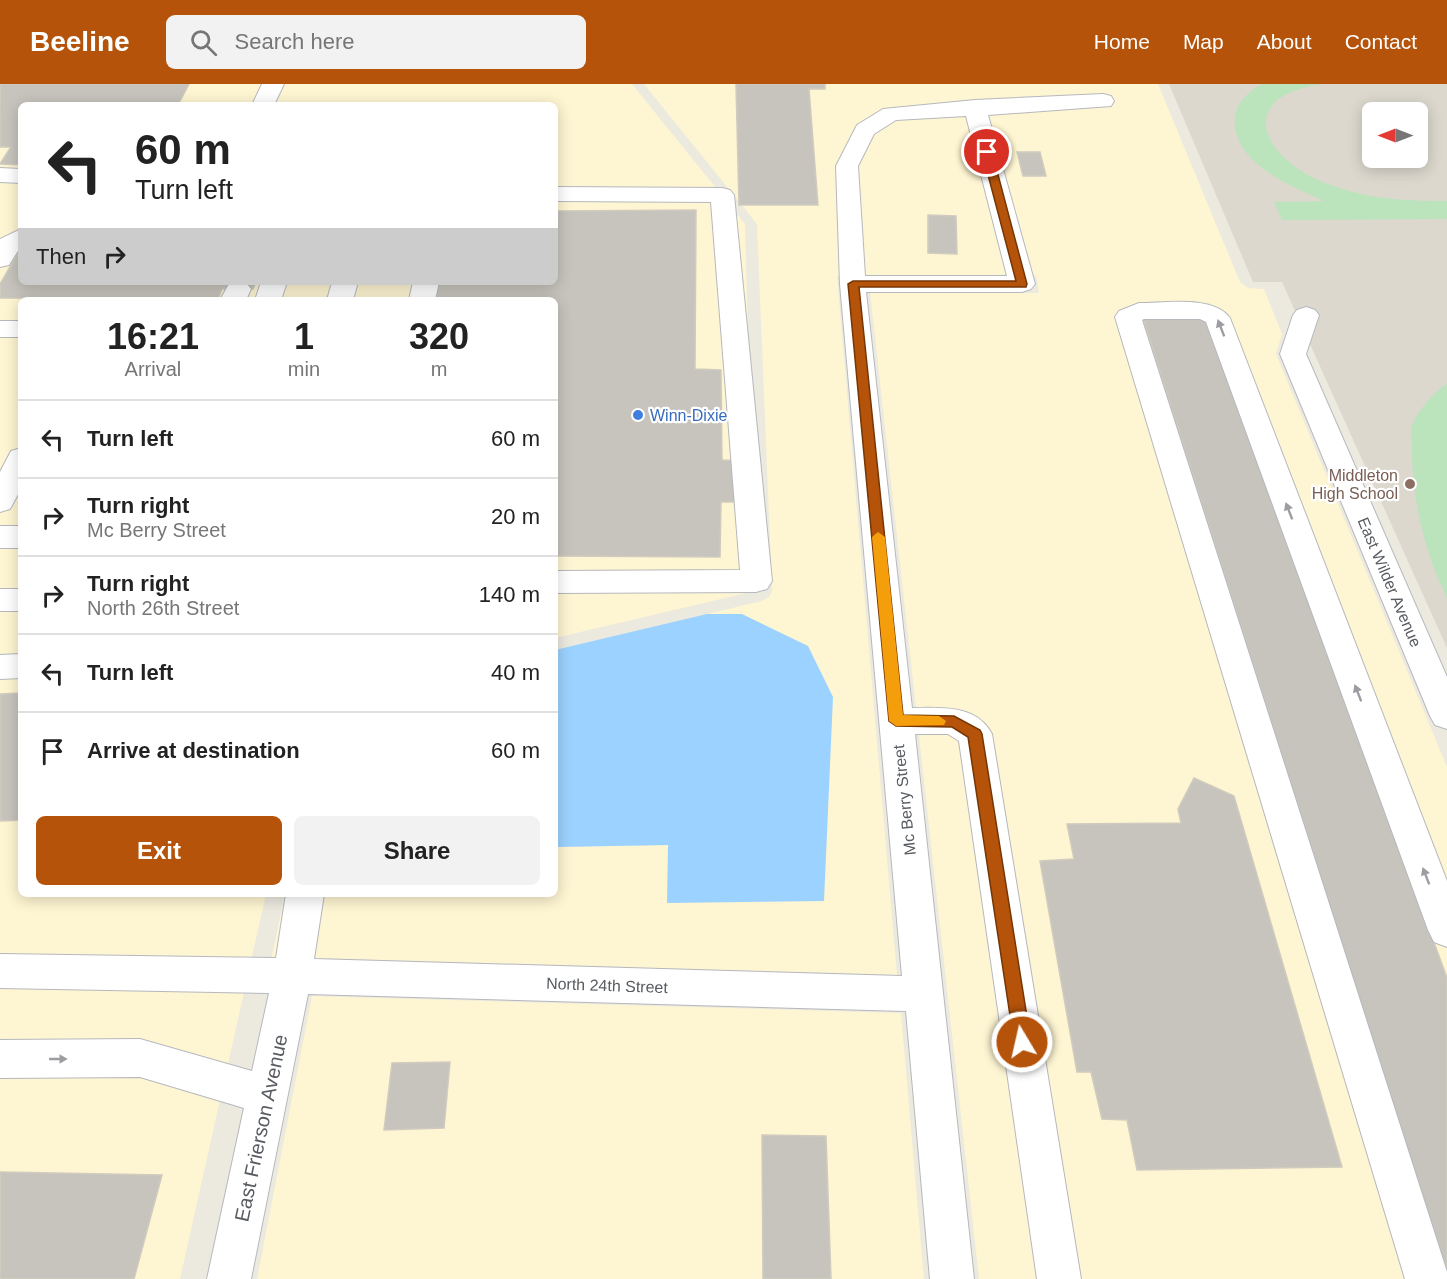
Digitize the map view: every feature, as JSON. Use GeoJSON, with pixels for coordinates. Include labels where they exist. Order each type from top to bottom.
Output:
{"type":"FeatureCollection","features":[{"type":"Feature","properties":{"kind":"street"},"geometry":{"type":"LineString","coordinates":[[264,102],[273,84]]}},
{"type":"Feature","properties":{"kind":"street","name":"Mc Berry Street"},"geometry":{"type":"LineString","coordinates":[[952,1279],[853,284],[847,166],[865,130],[891,114],[975,107],[1103,101]]}},
{"type":"Feature","properties":{"kind":"street"},"geometry":{"type":"LineString","coordinates":[[853,284],[1022,284],[975,107]]}},
{"type":"Feature","properties":{"kind":"street"},"geometry":{"type":"LineString","coordinates":[[0,175],[18,176]]}},
{"type":"Feature","properties":{"kind":"street"},"geometry":{"type":"LineString","coordinates":[[558,194],[722,195],[756,581],[558,582]]}},
{"type":"Feature","properties":{"kind":"street"},"geometry":{"type":"LineString","coordinates":[[0,260],[10,242],[18,238]]}},
{"type":"Feature","properties":{"kind":"street"},"geometry":{"type":"LineString","coordinates":[[1427,1279],[1128,317],[1139,311],[1205,311],[1217,318],[1447,930]]}},
{"type":"Feature","properties":{"kind":"street","name":"East Wilder Avenue"},"geometry":{"type":"LineString","coordinates":[[1306,315],[1293,354],[1447,716]]}},
{"type":"Feature","properties":{"kind":"street"},"geometry":{"type":"LineString","coordinates":[[0,329],[18,329]]}},
{"type":"Feature","properties":{"kind":"street"},"geometry":{"type":"LineString","coordinates":[[0,537],[18,537]]}},
{"type":"Feature","properties":{"kind":"street"},"geometry":{"type":"LineString","coordinates":[[0,600],[18,600]]}},
{"type":"Feature","properties":{"kind":"street"},"geometry":{"type":"LineString","coordinates":[[0,667],[18,666]]}},
{"type":"Feature","properties":{"kind":"street"},"geometry":{"type":"LineString","coordinates":[[896,721],[954,721],[975,734],[1059,1279]]}},
{"type":"Feature","properties":{"kind":"street","name":"East Frierson Avenue"},"geometry":{"type":"LineString","coordinates":[[229,1279],[292,976],[305,897]]}},
{"type":"Feature","properties":{"kind":"street","name":"North 24th Street"},"geometry":{"type":"LineString","coordinates":[[0,971],[292,976],[923,994]]}},
{"type":"Feature","properties":{"kind":"street"},"geometry":{"type":"LineString","coordinates":[[0,1059],[140,1058],[267,1095]]}},
{"type":"Feature","properties":{"kind":"shaded area"},"geometry":{"type":"Polygon","coordinates":[[[0,84],[632,84],[745,224],[755,591],[558,637],[558,297],[18,297],[18,897],[265,897],[180,1279],[0,1279],[0,84]]]}},
{"type":"Feature","properties":{"kind":"shaded area"},"geometry":{"type":"Polygon","coordinates":[[[644,84],[1158,84],[1240,282],[1248,288],[1264,289],[1282,334],[1276,354],[1447,767],[1447,1279],[979,1279],[870,292],[1039,293],[1036,276],[837,276],[897,975],[274,957],[267,980],[284,897],[558,897],[558,847],[668,845],[668,903],[742,614],[707,614],[762,601],[769,597],[772,591],[757,224],[644,84]]]}},
{"type":"Feature","properties":{"kind":"shaded area","name":"Middleton High School"},"geometry":{"type":"Polygon","coordinates":[[[1169,84],[1447,84],[1447,648],[1282,282],[1253,282],[1169,84]]]}},
{"type":"Feature","properties":{"kind":"shaded area"},"geometry":{"type":"Polygon","coordinates":[[[312,996],[901,1013],[924,1279],[257,1279],[312,996]]]}},
{"type":"Feature","properties":{"kind":"green space"},"geometry":{"type":"Polygon","coordinates":[[[1262,84],[1323,84],[1295,91],[1277,101],[1267,114],[1266,128],[1272,143],[1285,158],[1303,172],[1325,183],[1355,193],[1400,200],[1447,201],[1447,219],[1282,220],[1274,202],[1324,201],[1268,172],[1245,151],[1238,138],[1235,116],[1239,105],[1251,91],[1262,84]]]}},
{"type":"Feature","properties":{"kind":"green space"},"geometry":{"type":"Polygon","coordinates":[[[1447,384],[1447,598],[1432,562],[1420,523],[1412,464],[1411,428],[1422,408],[1447,384]]]}},
{"type":"Feature","properties":{"kind":"water"},"geometry":{"type":"Polygon","coordinates":[[[707,614],[742,614],[808,646],[833,697],[824,901],[667,903],[668,845],[558,847],[558,649],[707,614]]]}},
{"type":"Feature","properties":{"kind":"building"},"geometry":{"type":"Polygon","coordinates":[[[0,84],[189,84],[180,102],[18,102],[18,165],[0,164],[11,147],[0,147],[0,84]]]}},
{"type":"Feature","properties":{"kind":"building"},"geometry":{"type":"Polygon","coordinates":[[[736,84],[825,84],[825,89],[809,89],[818,205],[739,205],[736,84]]]}},
{"type":"Feature","properties":{"kind":"building"},"geometry":{"type":"Polygon","coordinates":[[[1017,152],[1040,152],[1046,176],[1023,176],[1017,152]]]}},
{"type":"Feature","properties":{"kind":"building","name":"Winn-Dixie"},"geometry":{"type":"Polygon","coordinates":[[[696,210],[695,369],[721,370],[722,460],[743,461],[743,502],[721,502],[720,557],[558,556],[558,297],[435,297],[437,285],[558,285],[558,211],[696,210]]]}},
{"type":"Feature","properties":{"kind":"building"},"geometry":{"type":"Polygon","coordinates":[[[928,215],[956,216],[957,254],[928,253],[928,215]]]}},
{"type":"Feature","properties":{"kind":"building"},"geometry":{"type":"Polygon","coordinates":[[[18,253],[18,285],[255,285],[253,289],[222,289],[219,297],[18,298],[0,298],[0,284],[18,253]]]}},
{"type":"Feature","properties":{"kind":"building"},"geometry":{"type":"Polygon","coordinates":[[[1142,315],[1205,316],[1447,978],[1447,1275],[1142,315]]]}},
{"type":"Feature","properties":{"kind":"building"},"geometry":{"type":"Polygon","coordinates":[[[18,693],[18,820],[0,821],[0,694],[18,693]]]}},
{"type":"Feature","properties":{"kind":"building"},"geometry":{"type":"Polygon","coordinates":[[[1194,778],[1234,796],[1342,1167],[1137,1170],[1127,1120],[1102,1119],[1091,1072],[1077,1072],[1040,861],[1074,859],[1067,824],[1181,823],[1178,809],[1194,778]]]}},
{"type":"Feature","properties":{"kind":"building"},"geometry":{"type":"Polygon","coordinates":[[[450,1062],[444,1128],[384,1130],[392,1063],[450,1062]]]}},
{"type":"Feature","properties":{"kind":"building"},"geometry":{"type":"Polygon","coordinates":[[[762,1135],[826,1136],[831,1279],[763,1279],[762,1135]]]}},
{"type":"Feature","properties":{"kind":"building"},"geometry":{"type":"Polygon","coordinates":[[[0,1172],[162,1175],[134,1279],[0,1279],[0,1172]]]}},
{"type":"Feature","properties":{"kind":"slow traffic"},"geometry":{"type":"LineString","coordinates":[[878,537],[896,721],[939,721]]}},
{"type":"Feature","properties":{"kind":"place","name":"Winn-Dixie"},"geometry":{"type":"Point","coordinates":[638,415]}},
{"type":"Feature","properties":{"kind":"place","name":"Middleton High School"},"geometry":{"type":"Point","coordinates":[1410,484]}},
{"type":"Feature","properties":{"kind":"route"},"geometry":{"type":"LineString","coordinates":[[987,152],[1022,284],[853,284],[896,721],[954,721],[975,734],[1022,1042]]}}]}
